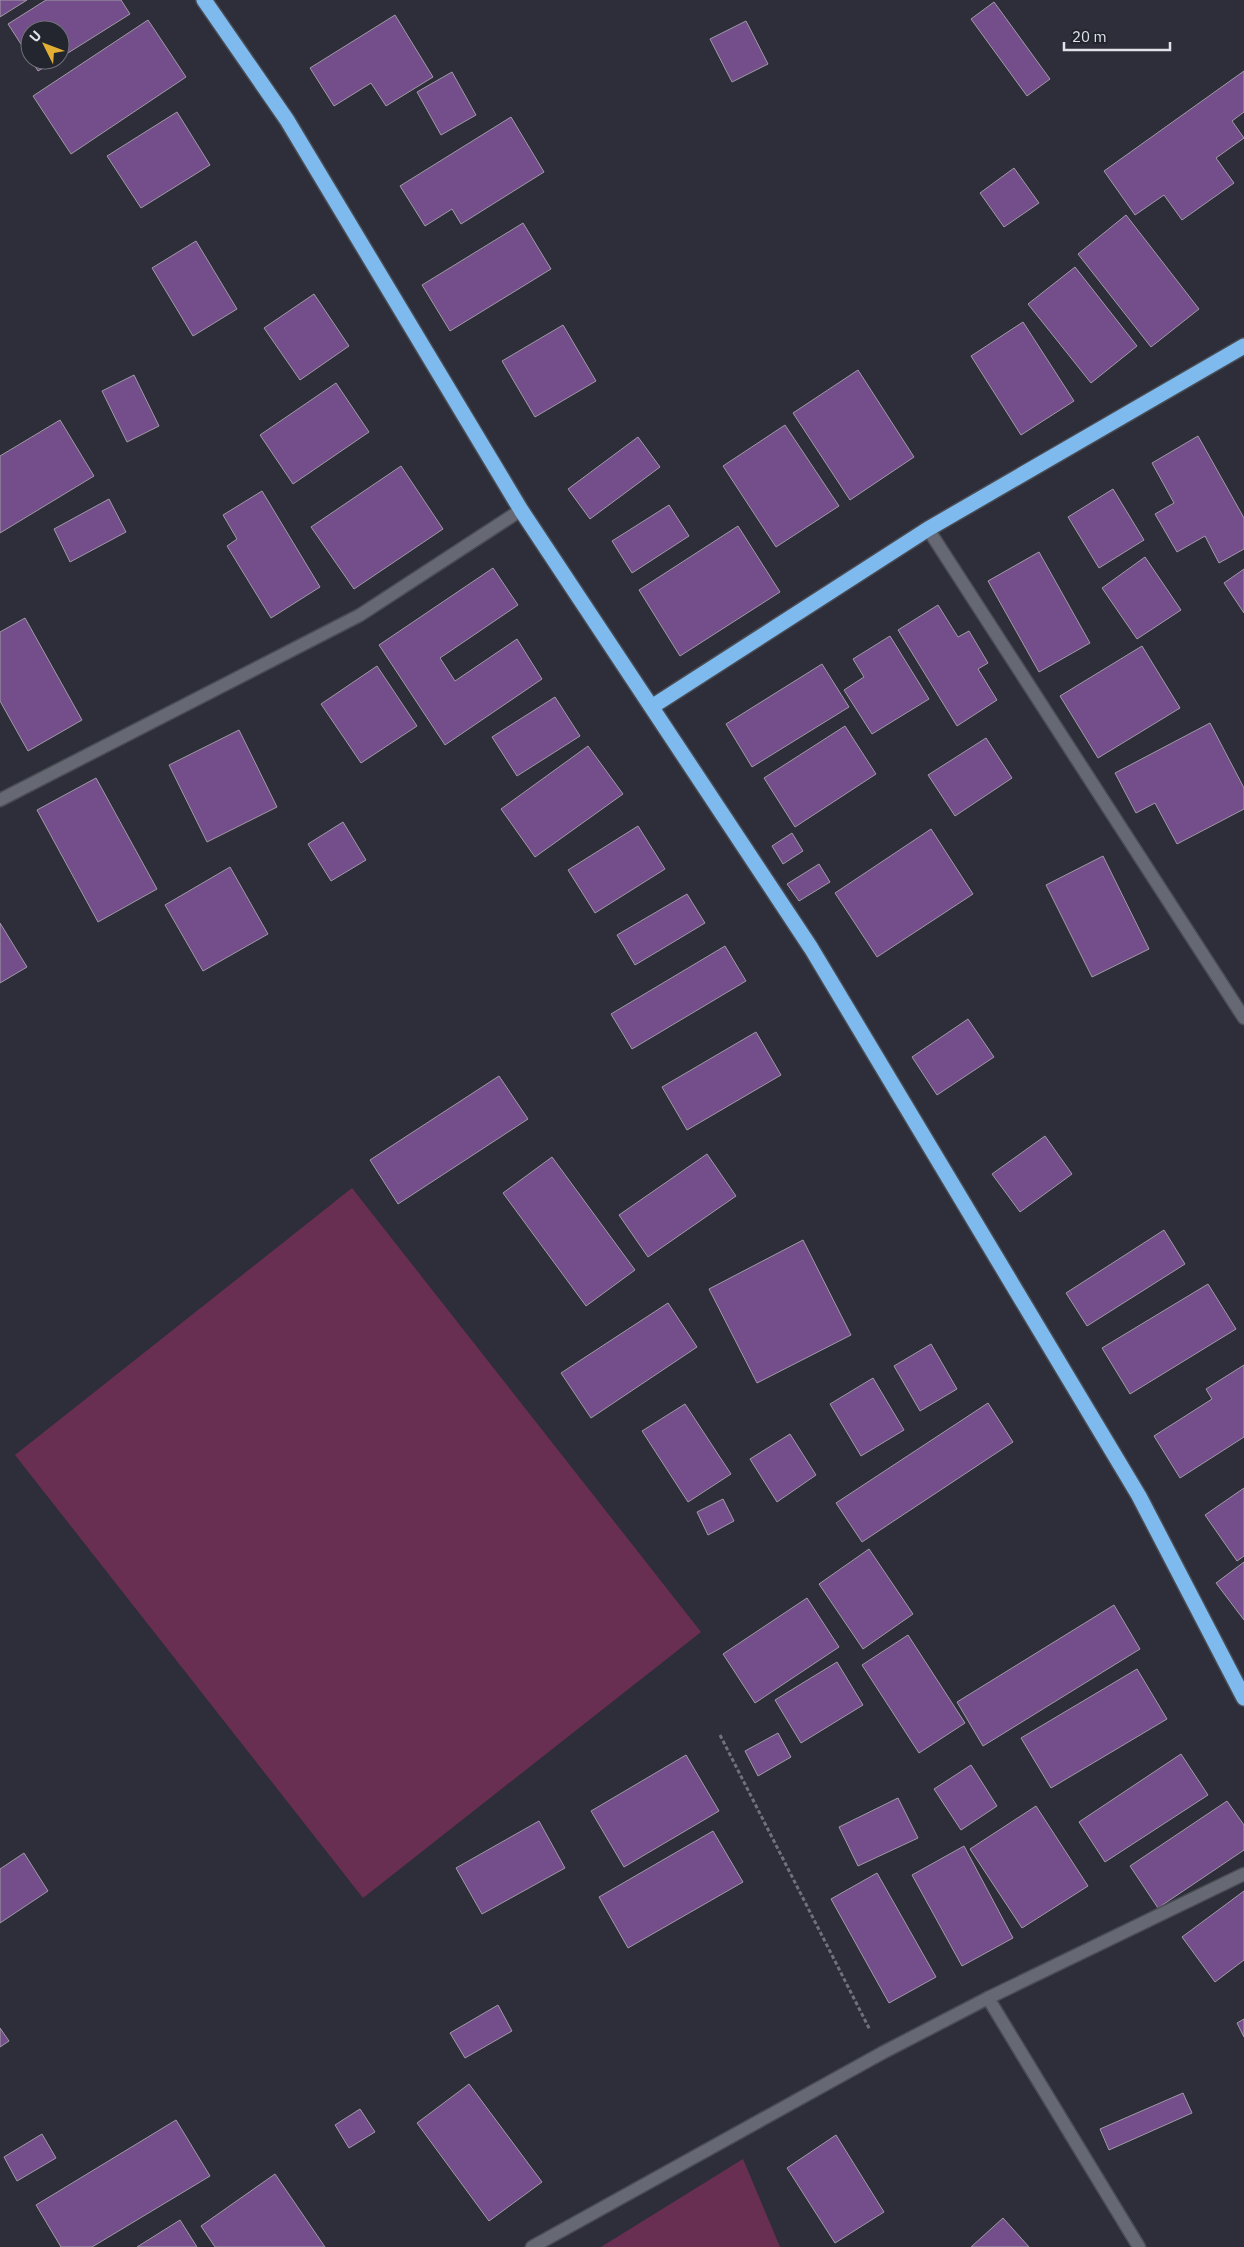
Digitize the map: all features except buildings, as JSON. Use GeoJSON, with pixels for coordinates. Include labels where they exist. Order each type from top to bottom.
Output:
{"type":"FeatureCollection","features":[{"type":"Feature","properties":{"kind":"highway"},"geometry":{"type":"LineString","coordinates":[[204,0],[287,120],[521,510],[653,706],[811,948],[1123,1470],[1244,1698]]}},
{"type":"Feature","properties":{"kind":"highway"},"geometry":{"type":"LineString","coordinates":[[653,706],[928,529],[1244,346]]}},
{"type":"Feature","properties":{"kind":"street"},"geometry":{"type":"LineString","coordinates":[[0,800],[360,615],[521,510]]}},
{"type":"Feature","properties":{"kind":"street"},"geometry":{"type":"LineString","coordinates":[[928,529],[1244,1018]]}},
{"type":"Feature","properties":{"kind":"street"},"geometry":{"type":"LineString","coordinates":[[532,2247],[882,2053],[988,1998],[1244,1874]]}},
{"type":"Feature","properties":{"kind":"street"},"geometry":{"type":"LineString","coordinates":[[988,1998],[1139,2247]]}},
{"type":"Feature","properties":{"kind":"path"},"geometry":{"type":"LineString","coordinates":[[720,1734],[882,2053]]}},
{"type":"Feature","properties":{"kind":"shaded area"},"geometry":{"type":"Polygon","coordinates":[[[352,1188],[701,1632],[363,1898],[15,1455],[352,1188]]]}},
{"type":"Feature","properties":{"kind":"shaded area"},"geometry":{"type":"Polygon","coordinates":[[[743,2159],[780,2247],[601,2247],[743,2159]]]}}]}
